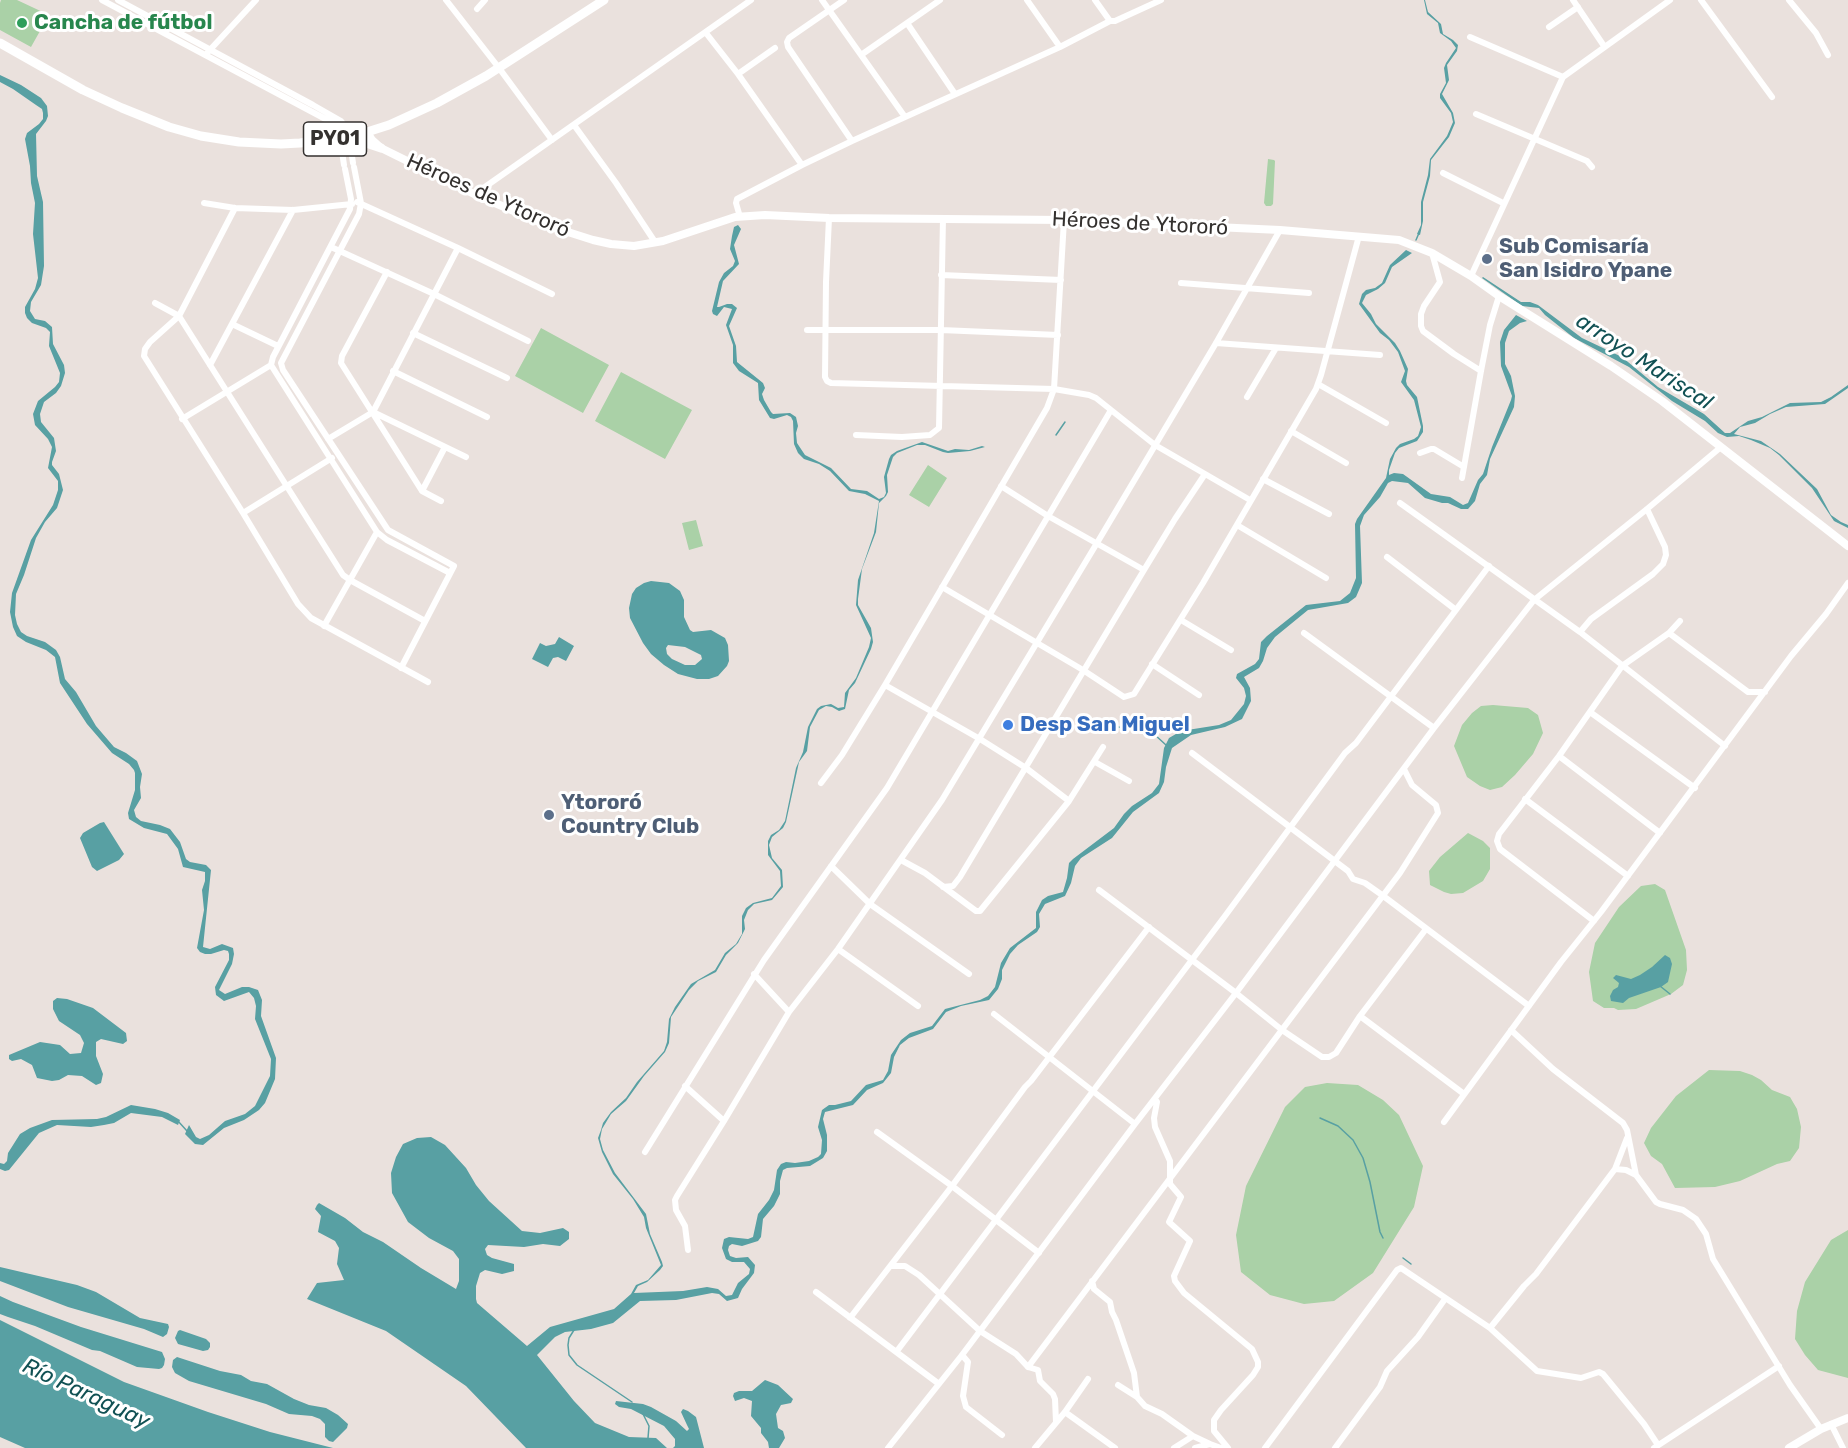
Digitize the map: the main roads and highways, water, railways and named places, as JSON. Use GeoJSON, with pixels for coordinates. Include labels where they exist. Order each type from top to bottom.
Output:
{"type":"FeatureCollection","features":[{"type":"Feature","properties":{"kind":"highway","name":"PY01"},"geometry":{"type":"LineString","coordinates":[[0,43],[83,90],[170,128],[201,136],[281,144],[367,132],[437,104],[499,68],[598,1]]}},
{"type":"Feature","properties":{"kind":"highway","name":"PY01"},"geometry":{"type":"LineString","coordinates":[[0,49],[44,69]]}},
{"type":"Feature","properties":{"kind":"highway"},"geometry":{"type":"LineString","coordinates":[[381,128],[379,138],[383,149]]}},
{"type":"Feature","properties":{"kind":"highway"},"geometry":{"type":"LineString","coordinates":[[348,135],[383,149]]}},
{"type":"Feature","properties":{"kind":"main road","name":"Héroes de Ytororó"},"geometry":{"type":"LineString","coordinates":[[367,132],[372,140],[383,149],[476,195],[549,226],[592,240],[627,246],[675,238],[737,217],[765,215],[829,218],[1064,220],[1280,230],[1399,240],[1432,253],[1471,276],[1611,366],[1662,401],[1848,546]]}},
{"type":"Feature","properties":{"kind":"main road"},"geometry":{"type":"LineString","coordinates":[[1789,1448],[1821,1429],[1848,1418]]}},
{"type":"Feature","properties":{"kind":"water"},"geometry":{"type":"Polygon","coordinates":[[[1424,0],[1428,12],[1441,24],[1443,34],[1458,45],[1457,51],[1447,65],[1449,80],[1442,94],[1453,113],[1455,123],[1449,137],[1431,160],[1430,176],[1423,202],[1423,221],[1420,235],[1417,234],[1421,225],[1421,202],[1430,159],[1447,136],[1453,122],[1451,113],[1440,98],[1440,94],[1446,83],[1444,68],[1456,48],[1440,33],[1438,23],[1427,14],[1424,0]]]}},
{"type":"Feature","properties":{"kind":"water"},"geometry":{"type":"Polygon","coordinates":[[[0,75],[41,98],[47,106],[48,116],[36,134],[37,176],[43,202],[44,266],[41,285],[31,302],[30,311],[35,319],[45,321],[52,327],[53,344],[64,365],[65,373],[61,386],[44,402],[40,414],[41,422],[54,438],[56,451],[52,465],[59,474],[63,490],[57,508],[45,522],[36,538],[16,594],[17,624],[21,632],[27,636],[45,642],[56,650],[65,679],[76,692],[96,726],[114,747],[137,761],[142,774],[141,798],[134,810],[136,817],[141,821],[170,829],[180,842],[186,859],[206,865],[211,870],[203,947],[210,949],[222,944],[233,948],[232,964],[219,990],[225,994],[242,987],[258,990],[262,1000],[261,1016],[276,1058],[275,1079],[265,1103],[259,1110],[244,1120],[224,1128],[203,1145],[195,1144],[185,1134],[189,1125],[196,1137],[200,1139],[209,1135],[225,1121],[245,1114],[255,1106],[270,1076],[271,1059],[255,1019],[254,998],[249,992],[224,1001],[216,995],[215,987],[229,960],[229,954],[224,950],[205,954],[197,948],[204,910],[202,890],[205,872],[183,867],[178,849],[167,834],[144,828],[129,819],[128,813],[135,790],[134,770],[112,753],[87,724],[60,683],[55,657],[17,636],[10,612],[12,593],[31,540],[53,505],[58,490],[58,481],[48,468],[52,447],[35,425],[33,414],[38,401],[59,382],[60,373],[49,346],[50,332],[32,323],[25,313],[25,307],[38,278],[33,234],[35,203],[25,139],[27,133],[43,119],[43,113],[42,109],[0,82],[0,75]]]}},
{"type":"Feature","properties":{"kind":"water"},"geometry":{"type":"Polygon","coordinates":[[[738,225],[741,229],[734,245],[739,264],[723,281],[717,307],[732,304],[737,308],[729,326],[736,346],[737,362],[763,383],[765,388],[762,394],[773,414],[790,413],[796,417],[797,443],[805,455],[831,468],[851,489],[867,491],[879,499],[886,493],[884,477],[889,459],[897,451],[922,442],[948,451],[985,447],[970,451],[948,453],[925,445],[917,445],[893,457],[887,475],[888,492],[886,496],[879,503],[876,532],[862,569],[858,599],[858,605],[871,628],[873,642],[855,683],[849,690],[845,709],[839,711],[826,706],[819,710],[810,727],[807,751],[799,762],[786,822],[783,828],[772,837],[769,845],[772,858],[782,870],[783,887],[772,900],[754,904],[748,910],[744,920],[745,929],[738,943],[726,955],[716,972],[698,981],[689,990],[671,1017],[669,1043],[665,1052],[626,1101],[611,1114],[602,1129],[600,1139],[603,1150],[615,1173],[646,1214],[650,1234],[663,1266],[647,1282],[638,1286],[634,1293],[683,1291],[707,1287],[718,1289],[726,1296],[732,1295],[738,1283],[749,1274],[750,1269],[744,1262],[732,1262],[726,1259],[722,1248],[724,1239],[753,1237],[758,1214],[774,1190],[777,1170],[781,1164],[809,1161],[821,1154],[822,1140],[818,1127],[822,1110],[829,1105],[851,1101],[866,1085],[883,1080],[888,1071],[891,1055],[901,1040],[910,1033],[932,1026],[945,1009],[988,996],[995,987],[1001,963],[1010,948],[1036,928],[1036,912],[1042,900],[1063,892],[1069,863],[1114,828],[1132,806],[1152,793],[1159,784],[1164,748],[1169,738],[1181,731],[1219,725],[1231,720],[1244,704],[1246,696],[1244,688],[1236,678],[1237,674],[1255,664],[1259,659],[1261,642],[1306,605],[1340,601],[1350,593],[1356,578],[1355,524],[1357,519],[1386,478],[1390,459],[1396,448],[1418,436],[1421,427],[1414,400],[1401,382],[1405,371],[1398,352],[1380,333],[1359,304],[1362,294],[1382,283],[1390,265],[1406,250],[1412,253],[1392,267],[1385,283],[1366,295],[1362,303],[1376,324],[1400,351],[1408,369],[1407,385],[1417,397],[1423,426],[1423,432],[1417,441],[1399,448],[1395,453],[1389,475],[1403,474],[1431,494],[1450,497],[1463,505],[1468,503],[1483,474],[1511,400],[1512,396],[1501,366],[1500,342],[1504,330],[1516,315],[1527,321],[1509,331],[1505,343],[1505,364],[1511,376],[1515,396],[1514,407],[1490,459],[1487,475],[1480,484],[1475,501],[1468,509],[1425,498],[1408,483],[1392,481],[1388,483],[1380,497],[1364,515],[1360,526],[1362,583],[1356,597],[1348,603],[1308,610],[1275,637],[1267,648],[1259,668],[1244,677],[1250,688],[1251,701],[1242,719],[1225,727],[1191,735],[1172,748],[1159,793],[1133,812],[1112,838],[1081,858],[1075,866],[1065,896],[1045,904],[1039,914],[1040,927],[1037,932],[1018,945],[1010,954],[1002,970],[1002,979],[998,989],[989,1000],[946,1012],[933,1029],[909,1038],[900,1045],[894,1057],[891,1073],[883,1083],[867,1090],[853,1105],[825,1112],[823,1119],[827,1135],[827,1151],[823,1158],[810,1166],[783,1170],[780,1194],[763,1219],[761,1237],[758,1241],[742,1246],[732,1244],[729,1246],[730,1256],[748,1257],[755,1265],[754,1273],[738,1298],[727,1301],[719,1294],[712,1293],[676,1300],[640,1301],[613,1323],[591,1329],[565,1332],[555,1337],[537,1355],[595,1423],[629,1437],[656,1438],[667,1448],[526,1448],[466,1386],[386,1331],[307,1299],[317,1283],[344,1280],[337,1264],[339,1248],[335,1241],[318,1232],[321,1216],[315,1209],[319,1203],[456,1289],[459,1281],[459,1259],[453,1251],[429,1238],[408,1222],[392,1193],[391,1173],[403,1144],[417,1138],[431,1137],[445,1145],[466,1168],[489,1201],[522,1231],[540,1233],[563,1228],[569,1232],[569,1239],[560,1246],[488,1245],[485,1249],[487,1255],[492,1258],[514,1264],[514,1271],[502,1274],[485,1270],[480,1273],[476,1286],[477,1303],[527,1346],[550,1327],[614,1309],[631,1294],[636,1285],[648,1280],[661,1265],[646,1228],[644,1217],[613,1174],[602,1152],[598,1138],[603,1123],[664,1051],[669,1019],[691,984],[715,970],[725,953],[736,944],[742,934],[742,916],[746,908],[753,903],[772,898],[781,886],[780,871],[768,855],[768,841],[785,821],[796,768],[803,752],[808,727],[817,709],[821,706],[831,704],[838,708],[844,707],[845,693],[856,678],[871,638],[856,605],[858,580],[874,533],[879,501],[865,494],[849,491],[830,471],[804,459],[798,453],[794,444],[791,417],[787,415],[770,418],[759,400],[758,383],[739,371],[733,363],[733,345],[726,325],[732,309],[724,307],[717,316],[712,311],[719,282],[735,261],[730,249],[734,227],[738,225]]]}},
{"type":"Feature","properties":{"kind":"water"},"geometry":{"type":"Polygon","coordinates":[[[1483,277],[1521,302],[1538,305],[1582,338],[1622,357],[1658,387],[1704,414],[1725,433],[1730,433],[1748,421],[1762,417],[1790,403],[1821,402],[1848,385],[1848,388],[1825,404],[1786,407],[1755,423],[1740,427],[1734,434],[1761,441],[1780,454],[1817,489],[1831,515],[1848,525],[1848,528],[1834,521],[1812,488],[1770,448],[1739,436],[1727,437],[1718,433],[1705,421],[1672,401],[1629,367],[1574,338],[1539,308],[1522,306],[1483,277]]]}},
{"type":"Feature","properties":{"kind":"water"},"geometry":{"type":"Polygon","coordinates":[[[651,581],[669,583],[680,591],[684,600],[684,617],[690,630],[693,632],[711,630],[725,638],[729,661],[718,676],[697,679],[678,674],[651,654],[630,618],[629,608],[632,594],[644,583],[651,581]],[[668,645],[667,654],[685,665],[695,665],[702,659],[701,655],[685,647],[668,645]]]}},
{"type":"Feature","properties":{"kind":"water"},"geometry":{"type":"Polygon","coordinates":[[[559,637],[574,646],[566,661],[558,657],[553,658],[548,667],[532,659],[540,643],[546,646],[555,644],[559,637]]]}},
{"type":"Feature","properties":{"kind":"water"},"geometry":{"type":"Polygon","coordinates":[[[104,822],[124,854],[119,860],[97,871],[92,867],[80,838],[83,833],[104,822]]]}},
{"type":"Feature","properties":{"kind":"water"},"geometry":{"type":"Polygon","coordinates":[[[1665,955],[1670,958],[1672,964],[1668,982],[1661,987],[1629,998],[1623,1003],[1611,1001],[1610,996],[1619,983],[1613,978],[1616,975],[1631,979],[1652,967],[1665,955]]]}},
{"type":"Feature","properties":{"kind":"water"},"geometry":{"type":"Polygon","coordinates":[[[57,998],[93,1008],[126,1033],[127,1041],[123,1044],[101,1039],[96,1042],[96,1056],[103,1074],[101,1083],[96,1085],[82,1076],[68,1075],[52,1081],[37,1078],[32,1065],[21,1059],[12,1061],[9,1059],[9,1055],[40,1042],[60,1045],[70,1054],[81,1053],[84,1043],[80,1035],[59,1021],[53,1009],[53,1001],[57,998]]]}},
{"type":"Feature","properties":{"kind":"water"},"geometry":{"type":"Polygon","coordinates":[[[131,1105],[155,1109],[180,1120],[178,1125],[162,1117],[131,1113],[114,1123],[104,1125],[91,1127],[57,1125],[39,1133],[9,1170],[0,1169],[0,1163],[4,1164],[7,1161],[8,1153],[20,1134],[30,1128],[52,1120],[106,1117],[131,1105]]]}},
{"type":"Feature","properties":{"kind":"water"},"geometry":{"type":"Polygon","coordinates":[[[0,1267],[77,1285],[96,1292],[140,1318],[168,1324],[167,1334],[163,1337],[144,1329],[68,1307],[0,1281],[0,1267]]]}},
{"type":"Feature","properties":{"kind":"water"},"geometry":{"type":"Polygon","coordinates":[[[0,1296],[81,1327],[162,1352],[165,1359],[164,1365],[159,1369],[137,1367],[0,1314],[0,1296]]]}},
{"type":"Feature","properties":{"kind":"water","name":"Río Paraguay"},"geometry":{"type":"Polygon","coordinates":[[[0,1320],[124,1382],[270,1432],[333,1448],[25,1448],[0,1437],[0,1320]]]}},
{"type":"Feature","properties":{"kind":"water"},"geometry":{"type":"Polygon","coordinates":[[[180,1330],[206,1339],[210,1347],[203,1351],[178,1344],[175,1338],[180,1330]]]}},
{"type":"Feature","properties":{"kind":"water"},"geometry":{"type":"Polygon","coordinates":[[[177,1357],[220,1371],[241,1375],[251,1381],[267,1384],[309,1405],[326,1408],[348,1424],[347,1428],[333,1442],[329,1441],[325,1437],[325,1424],[320,1419],[289,1414],[266,1404],[189,1381],[175,1373],[172,1367],[173,1360],[177,1357]]]}},
{"type":"Feature","properties":{"kind":"water"},"geometry":{"type":"Polygon","coordinates":[[[765,1380],[778,1385],[793,1399],[791,1403],[781,1405],[776,1414],[778,1428],[783,1431],[785,1438],[779,1448],[769,1448],[768,1442],[761,1433],[761,1428],[751,1416],[752,1401],[744,1398],[735,1401],[733,1396],[739,1391],[752,1391],[765,1380]]]}},
{"type":"Feature","properties":{"kind":"water"},"geometry":{"type":"Polygon","coordinates":[[[616,1401],[651,1407],[676,1421],[687,1431],[689,1429],[681,1412],[683,1409],[688,1411],[696,1417],[704,1448],[673,1448],[675,1439],[664,1426],[631,1409],[619,1407],[615,1404],[616,1401]]]}},
{"type":"Feature","properties":{"kind":"waterway"},"geometry":{"type":"LineString","coordinates":[[1416,240],[1419,233]]}},
{"type":"Feature","properties":{"kind":"waterway"},"geometry":{"type":"LineString","coordinates":[[1056,435],[1065,422]]}},
{"type":"Feature","properties":{"kind":"waterway"},"geometry":{"type":"LineString","coordinates":[[1109,719],[1112,724]]}},
{"type":"Feature","properties":{"kind":"waterway"},"geometry":{"type":"LineString","coordinates":[[1119,727],[1143,724],[1166,745]]}},
{"type":"Feature","properties":{"kind":"waterway"},"geometry":{"type":"LineString","coordinates":[[1660,986],[1670,994]]}},
{"type":"Feature","properties":{"kind":"waterway"},"geometry":{"type":"LineString","coordinates":[[1320,1118],[1338,1126],[1353,1140],[1363,1158],[1383,1238]]}},
{"type":"Feature","properties":{"kind":"waterway"},"geometry":{"type":"LineString","coordinates":[[178,1121],[187,1131]]}},
{"type":"Feature","properties":{"kind":"waterway"},"geometry":{"type":"LineString","coordinates":[[1403,1258],[1411,1264]]}},
{"type":"Feature","properties":{"kind":"waterway","name":"arroyo Mariscal"},"geometry":{"type":"LineString","coordinates":[[574,1330],[568,1345],[569,1355],[577,1365],[632,1402]]}},
{"type":"Feature","properties":{"kind":"waterway","name":"arroyo Mariscal"},"geometry":{"type":"LineString","coordinates":[[643,1414],[649,1426],[648,1438]]}},
{"type":"Feature","properties":{"kind":"place","name":"Cancha de fútbol"},"geometry":{"type":"Point","coordinates":[22,23]}},
{"type":"Feature","properties":{"kind":"place","name":"Sub Comisaría San Isidro Ypane"},"geometry":{"type":"Point","coordinates":[1487,259]}},
{"type":"Feature","properties":{"kind":"place","name":"Desp San Miguel"},"geometry":{"type":"Point","coordinates":[1008,725]}},
{"type":"Feature","properties":{"kind":"place","name":"Ytororó Country Club"},"geometry":{"type":"Point","coordinates":[549,815]}}]}
